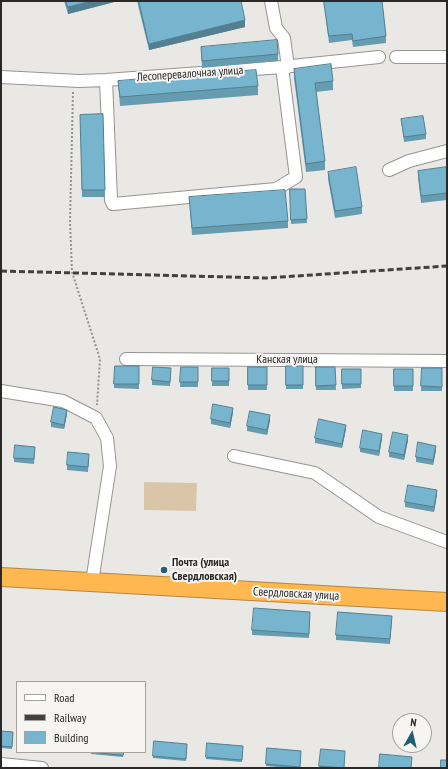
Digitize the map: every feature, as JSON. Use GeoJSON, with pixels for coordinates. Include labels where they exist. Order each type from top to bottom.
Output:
{"type":"FeatureCollection","features":[{"type":"Feature","properties":{"kind":"highway","name":"Свердловская улица"},"geometry":{"type":"LineString","coordinates":[[1,577],[447,602]]}},
{"type":"Feature","properties":{"kind":"street"},"geometry":{"type":"LineString","coordinates":[[106,80],[111,200],[113,204],[276,189],[296,177],[285,67],[284,38],[276,28],[271,1]]}},
{"type":"Feature","properties":{"kind":"street","name":"Лесоперевалочная улица"},"geometry":{"type":"LineString","coordinates":[[1,77],[79,81],[106,80],[285,67],[378,57]]}},
{"type":"Feature","properties":{"kind":"street"},"geometry":{"type":"LineString","coordinates":[[396,57],[447,57]]}},
{"type":"Feature","properties":{"kind":"street"},"geometry":{"type":"LineString","coordinates":[[389,170],[410,161],[447,151]]}},
{"type":"Feature","properties":{"kind":"street","name":"Канская улица"},"geometry":{"type":"LineString","coordinates":[[126,359],[447,361]]}},
{"type":"Feature","properties":{"kind":"street"},"geometry":{"type":"LineString","coordinates":[[1,391],[63,401],[96,418],[107,438],[110,466],[92,582]]}},
{"type":"Feature","properties":{"kind":"street"},"geometry":{"type":"LineString","coordinates":[[234,456],[314,473],[380,516],[447,542]]}},
{"type":"Feature","properties":{"kind":"street"},"geometry":{"type":"LineString","coordinates":[[1,764],[42,768]]}},
{"type":"Feature","properties":{"kind":"path"},"geometry":{"type":"LineString","coordinates":[[73,90],[70,221],[72,272],[100,359],[96,418]]}},
{"type":"Feature","properties":{"kind":"shaded area"},"geometry":{"type":"Polygon","coordinates":[[[144,482],[197,483],[196,511],[144,510],[144,482]]]}},
{"type":"Feature","properties":{"kind":"building"},"geometry":{"type":"Polygon","coordinates":[[[66,1],[92,1],[68,7],[66,1]]]}},
{"type":"Feature","properties":{"kind":"building"},"geometry":{"type":"Polygon","coordinates":[[[139,1],[241,1],[245,20],[149,44],[139,1]]]}},
{"type":"Feature","properties":{"kind":"building"},"geometry":{"type":"Polygon","coordinates":[[[324,1],[382,1],[386,36],[353,41],[352,34],[329,36],[324,1]]]}},
{"type":"Feature","properties":{"kind":"building"},"geometry":{"type":"Polygon","coordinates":[[[277,40],[278,54],[202,61],[201,47],[277,40]]]}},
{"type":"Feature","properties":{"kind":"building"},"geometry":{"type":"Polygon","coordinates":[[[331,64],[333,81],[315,83],[325,161],[306,164],[294,69],[331,64]]]}},
{"type":"Feature","properties":{"kind":"building"},"geometry":{"type":"Polygon","coordinates":[[[256,70],[258,86],[120,97],[118,81],[256,70]]]}},
{"type":"Feature","properties":{"kind":"building"},"geometry":{"type":"Polygon","coordinates":[[[103,114],[105,190],[82,190],[80,115],[103,114]]]}},
{"type":"Feature","properties":{"kind":"building"},"geometry":{"type":"Polygon","coordinates":[[[423,116],[426,134],[404,137],[401,119],[423,116]]]}},
{"type":"Feature","properties":{"kind":"building"},"geometry":{"type":"Polygon","coordinates":[[[356,167],[362,207],[335,211],[328,172],[356,167]]]}},
{"type":"Feature","properties":{"kind":"building"},"geometry":{"type":"Polygon","coordinates":[[[447,167],[447,193],[421,196],[418,171],[447,167]]]}},
{"type":"Feature","properties":{"kind":"building"},"geometry":{"type":"Polygon","coordinates":[[[290,189],[305,189],[307,219],[291,220],[290,189]]]}},
{"type":"Feature","properties":{"kind":"building"},"geometry":{"type":"Polygon","coordinates":[[[285,190],[288,221],[192,228],[189,197],[285,190]]]}},
{"type":"Feature","properties":{"kind":"building"},"geometry":{"type":"Polygon","coordinates":[[[115,366],[139,366],[139,384],[114,384],[115,366]]]}},
{"type":"Feature","properties":{"kind":"building"},"geometry":{"type":"Polygon","coordinates":[[[286,366],[303,366],[303,385],[286,385],[286,366]]]}},
{"type":"Feature","properties":{"kind":"building"},"geometry":{"type":"Polygon","coordinates":[[[153,367],[171,368],[170,382],[152,380],[153,367]]]}},
{"type":"Feature","properties":{"kind":"building"},"geometry":{"type":"Polygon","coordinates":[[[181,367],[198,367],[198,382],[180,382],[181,367]]]}},
{"type":"Feature","properties":{"kind":"building"},"geometry":{"type":"Polygon","coordinates":[[[248,367],[267,367],[267,385],[248,385],[248,367]]]}},
{"type":"Feature","properties":{"kind":"building"},"geometry":{"type":"Polygon","coordinates":[[[316,367],[335,367],[336,385],[316,386],[316,367]]]}},
{"type":"Feature","properties":{"kind":"building"},"geometry":{"type":"Polygon","coordinates":[[[212,368],[229,368],[229,381],[212,381],[212,368]]]}},
{"type":"Feature","properties":{"kind":"building"},"geometry":{"type":"Polygon","coordinates":[[[422,368],[442,368],[442,387],[421,386],[422,368]]]}},
{"type":"Feature","properties":{"kind":"building"},"geometry":{"type":"Polygon","coordinates":[[[342,369],[361,369],[361,384],[342,384],[342,369]]]}},
{"type":"Feature","properties":{"kind":"building"},"geometry":{"type":"Polygon","coordinates":[[[394,369],[413,369],[413,386],[394,386],[394,369]]]}},
{"type":"Feature","properties":{"kind":"building"},"geometry":{"type":"Polygon","coordinates":[[[213,404],[233,408],[230,423],[211,419],[213,404]]]}},
{"type":"Feature","properties":{"kind":"building"},"geometry":{"type":"Polygon","coordinates":[[[54,407],[67,410],[64,425],[51,422],[54,407]]]}},
{"type":"Feature","properties":{"kind":"building"},"geometry":{"type":"Polygon","coordinates":[[[250,411],[270,415],[267,430],[247,426],[250,411]]]}},
{"type":"Feature","properties":{"kind":"building"},"geometry":{"type":"Polygon","coordinates":[[[319,419],[346,425],[342,444],[315,438],[319,419]]]}},
{"type":"Feature","properties":{"kind":"building"},"geometry":{"type":"Polygon","coordinates":[[[363,430],[382,434],[379,451],[360,448],[363,430]]]}},
{"type":"Feature","properties":{"kind":"building"},"geometry":{"type":"Polygon","coordinates":[[[393,432],[408,435],[404,455],[389,452],[393,432]]]}},
{"type":"Feature","properties":{"kind":"building"},"geometry":{"type":"Polygon","coordinates":[[[418,442],[436,446],[433,460],[416,457],[418,442]]]}},
{"type":"Feature","properties":{"kind":"building"},"geometry":{"type":"Polygon","coordinates":[[[15,445],[35,447],[34,459],[14,458],[15,445]]]}},
{"type":"Feature","properties":{"kind":"building"},"geometry":{"type":"Polygon","coordinates":[[[68,452],[89,454],[88,467],[67,465],[68,452]]]}},
{"type":"Feature","properties":{"kind":"building"},"geometry":{"type":"Polygon","coordinates":[[[408,485],[437,490],[434,507],[405,502],[408,485]]]}},
{"type":"Feature","properties":{"kind":"building"},"geometry":{"type":"Polygon","coordinates":[[[254,608],[310,612],[309,634],[252,630],[254,608]]]}},
{"type":"Feature","properties":{"kind":"building"},"geometry":{"type":"Polygon","coordinates":[[[338,612],[392,616],[390,639],[336,635],[338,612]]]}},
{"type":"Feature","properties":{"kind":"building"},"geometry":{"type":"Polygon","coordinates":[[[1,731],[13,732],[12,747],[1,746],[1,731]]]}},
{"type":"Feature","properties":{"kind":"building"},"geometry":{"type":"Polygon","coordinates":[[[154,741],[187,744],[186,759],[153,756],[154,741]]]}},
{"type":"Feature","properties":{"kind":"building"},"geometry":{"type":"Polygon","coordinates":[[[207,743],[243,746],[242,760],[206,757],[207,743]]]}},
{"type":"Feature","properties":{"kind":"building"},"geometry":{"type":"Polygon","coordinates":[[[267,748],[301,751],[300,767],[266,764],[267,748]]]}},
{"type":"Feature","properties":{"kind":"building"},"geometry":{"type":"Polygon","coordinates":[[[321,749],[345,751],[344,768],[319,766],[321,749]]]}},
{"type":"Feature","properties":{"kind":"building"},"geometry":{"type":"Polygon","coordinates":[[[102,753],[124,753],[123,755],[102,753]]]}},
{"type":"Feature","properties":{"kind":"building"},"geometry":{"type":"Polygon","coordinates":[[[380,754],[412,757],[411,768],[379,768],[380,754]]]}},
{"type":"Feature","properties":{"kind":"building"},"geometry":{"type":"Polygon","coordinates":[[[441,760],[447,760],[447,768],[441,768],[441,760]]]}},
{"type":"Feature","properties":{"kind":"railway"},"geometry":{"type":"LineString","coordinates":[[1,271],[266,278],[447,266]]}},
{"type":"Feature","properties":{"kind":"place","name":"Почта (улица Свердловская)"},"geometry":{"type":"Point","coordinates":[164,570]}}]}
